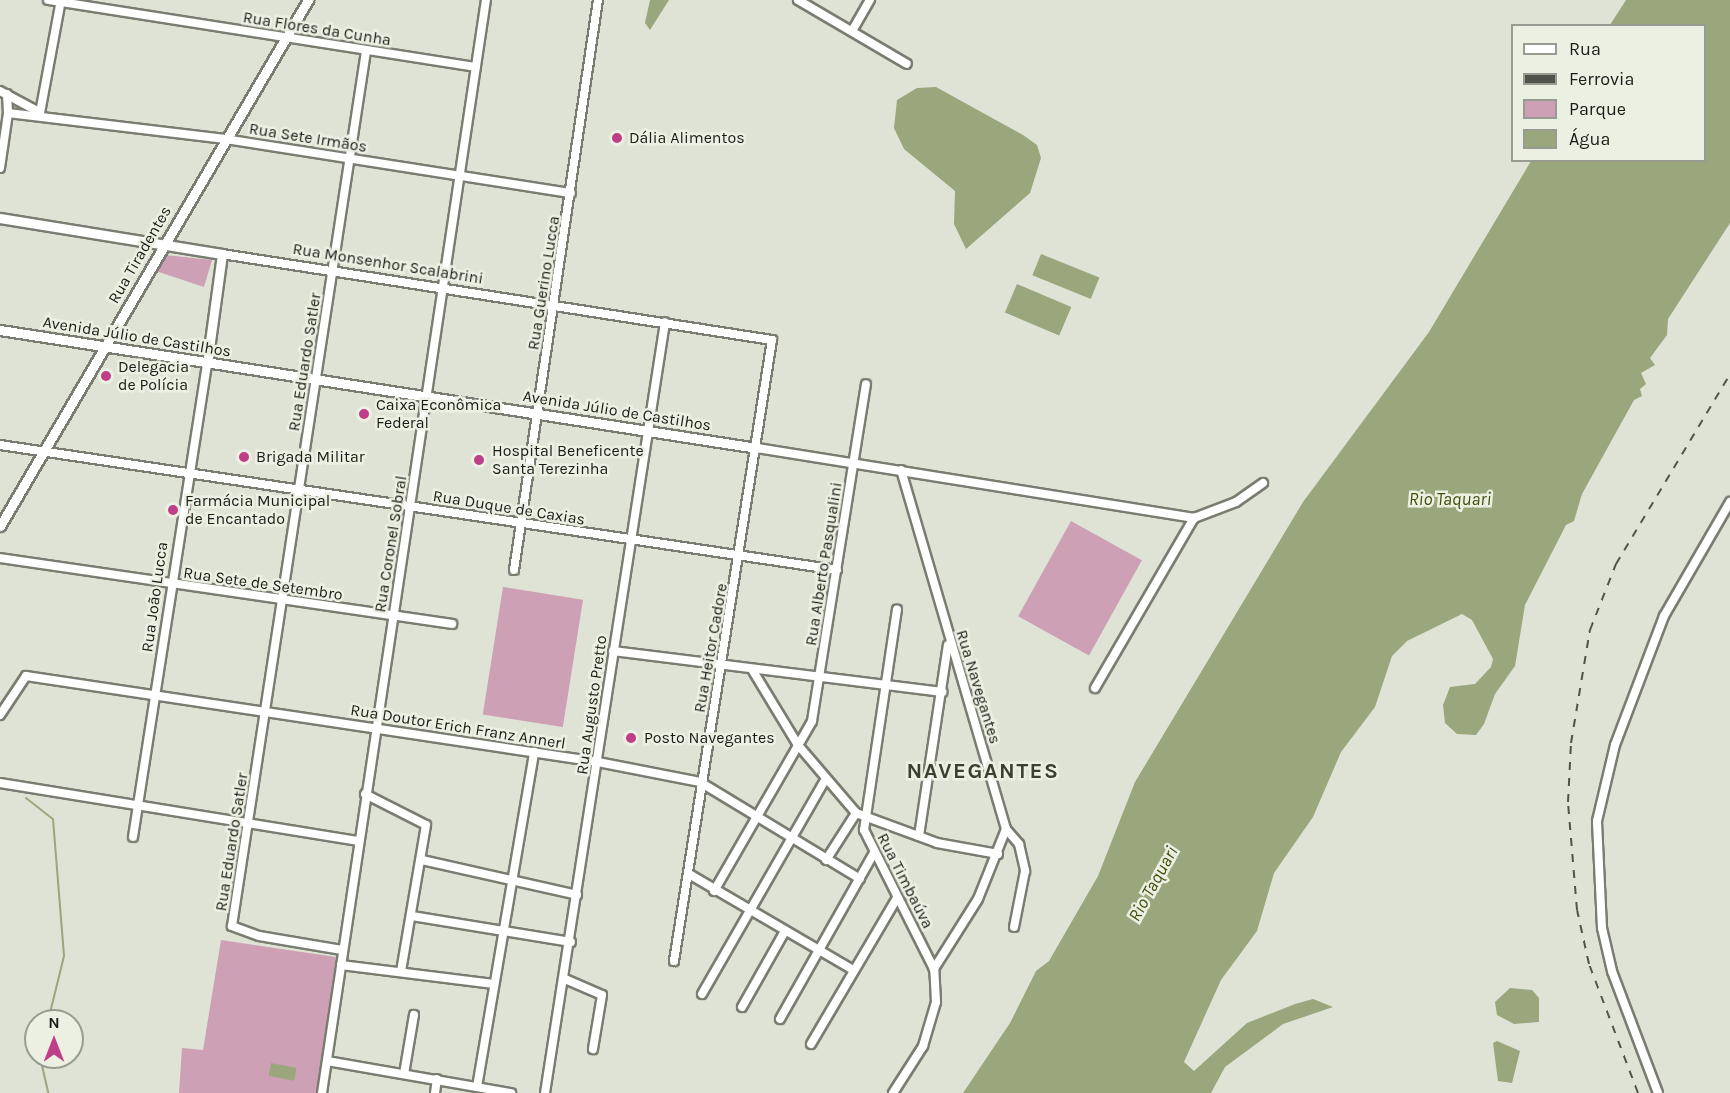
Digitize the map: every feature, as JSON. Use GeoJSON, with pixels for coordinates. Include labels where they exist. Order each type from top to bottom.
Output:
{"type":"FeatureCollection","features":[{"type":"Feature","properties":{"kind":"street","name":"Rua Flores da Cunha"},"geometry":{"type":"LineString","coordinates":[[48,0],[476,67]]}},
{"type":"Feature","properties":{"kind":"street","name":"Rua Tiradentes"},"geometry":{"type":"LineString","coordinates":[[0,526],[308,0]]}},
{"type":"Feature","properties":{"kind":"street","name":"Rua Coronel Sobral"},"geometry":{"type":"LineString","coordinates":[[322,1093],[357,841],[428,398],[486,0]]}},
{"type":"Feature","properties":{"kind":"street","name":"Rua Guerino Lucca"},"geometry":{"type":"LineString","coordinates":[[514,570],[598,0]]}},
{"type":"Feature","properties":{"kind":"street"},"geometry":{"type":"LineString","coordinates":[[798,0],[907,64]]}},
{"type":"Feature","properties":{"kind":"street"},"geometry":{"type":"LineString","coordinates":[[852,31],[870,0]]}},
{"type":"Feature","properties":{"kind":"street"},"geometry":{"type":"LineString","coordinates":[[40,113],[61,1]]}},
{"type":"Feature","properties":{"kind":"street","name":"Rua Eduardo Satler"},"geometry":{"type":"LineString","coordinates":[[342,950],[259,936],[232,926],[366,51]]}},
{"type":"Feature","properties":{"kind":"street"},"geometry":{"type":"LineString","coordinates":[[4,93],[40,113]]}},
{"type":"Feature","properties":{"kind":"street"},"geometry":{"type":"LineString","coordinates":[[0,168],[8,113],[4,93]]}},
{"type":"Feature","properties":{"kind":"street"},"geometry":{"type":"LineString","coordinates":[[8,113],[40,113]]}},
{"type":"Feature","properties":{"kind":"street","name":"Rua Sete Irmãos"},"geometry":{"type":"LineString","coordinates":[[40,113],[225,139],[571,193]]}},
{"type":"Feature","properties":{"kind":"street","name":"Rua Monsenhor Scalabrini"},"geometry":{"type":"LineString","coordinates":[[0,218],[665,321],[772,340]]}},
{"type":"Feature","properties":{"kind":"street","name":"Rua João Lucca"},"geometry":{"type":"LineString","coordinates":[[133,837],[222,254]]}},
{"type":"Feature","properties":{"kind":"street","name":"Rua Augusto Pretto"},"geometry":{"type":"LineString","coordinates":[[545,1093],[571,942],[613,651],[650,430],[665,321]]}},
{"type":"Feature","properties":{"kind":"street","name":"Avenida Júlio de Castilhos"},"geometry":{"type":"LineString","coordinates":[[0,330],[315,381],[650,430],[1194,518]]}},
{"type":"Feature","properties":{"kind":"street","name":"Rua Heitor Cadore"},"geometry":{"type":"LineString","coordinates":[[674,961],[689,874],[700,782],[723,668],[741,557],[772,340]]}},
{"type":"Feature","properties":{"kind":"street","name":"Rua Alberto Pasqualini"},"geometry":{"type":"LineString","coordinates":[[714,891],[812,721],[866,384]]}},
{"type":"Feature","properties":{"kind":"street","name":"Rua Duque de Caxias"},"geometry":{"type":"LineString","coordinates":[[0,445],[837,570]]}},
{"type":"Feature","properties":{"kind":"street","name":"Rua Navegantes"},"geometry":{"type":"LineString","coordinates":[[901,470],[949,642],[1006,829],[1018,844],[1025,871],[1014,927]]}},
{"type":"Feature","properties":{"kind":"street"},"geometry":{"type":"LineString","coordinates":[[1095,688],[1194,518],[1236,502],[1263,483]]}},
{"type":"Feature","properties":{"kind":"street"},"geometry":{"type":"LineString","coordinates":[[1658,1093],[1612,971],[1602,927],[1597,821],[1615,745],[1664,616],[1730,502]]}},
{"type":"Feature","properties":{"kind":"street","name":"Rua Sete de Setembro"},"geometry":{"type":"LineString","coordinates":[[0,558],[282,602],[452,624]]}},
{"type":"Feature","properties":{"kind":"street"},"geometry":{"type":"LineString","coordinates":[[897,609],[883,686],[865,816],[919,836],[998,854]]}},
{"type":"Feature","properties":{"kind":"street"},"geometry":{"type":"LineString","coordinates":[[919,836],[949,642]]}},
{"type":"Feature","properties":{"kind":"street"},"geometry":{"type":"LineString","coordinates":[[613,651],[723,668],[942,692]]}},
{"type":"Feature","properties":{"kind":"street","name":"Rua Timbaúva"},"geometry":{"type":"LineString","coordinates":[[753,671],[798,745],[825,780],[856,813],[865,816],[874,853],[934,969],[935,1014],[924,1046],[893,1093]]}},
{"type":"Feature","properties":{"kind":"street","name":"Rua Doutor Erich Franz Annerl"},"geometry":{"type":"LineString","coordinates":[[0,715],[26,676],[598,762],[700,782],[860,879]]}},
{"type":"Feature","properties":{"kind":"street"},"geometry":{"type":"LineString","coordinates":[[477,1087],[500,931],[534,752]]}},
{"type":"Feature","properties":{"kind":"street"},"geometry":{"type":"LineString","coordinates":[[702,994],[825,780]]}},
{"type":"Feature","properties":{"kind":"street"},"geometry":{"type":"LineString","coordinates":[[0,783],[249,820],[357,841]]}},
{"type":"Feature","properties":{"kind":"street"},"geometry":{"type":"LineString","coordinates":[[365,794],[426,825],[422,860],[401,972]]}},
{"type":"Feature","properties":{"kind":"street"},"geometry":{"type":"LineString","coordinates":[[826,860],[856,813]]}},
{"type":"Feature","properties":{"kind":"street"},"geometry":{"type":"LineString","coordinates":[[934,969],[978,899],[998,854],[1006,829]]}},
{"type":"Feature","properties":{"kind":"street"},"geometry":{"type":"LineString","coordinates":[[780,1019],[874,853]]}},
{"type":"Feature","properties":{"kind":"street"},"geometry":{"type":"LineString","coordinates":[[422,860],[511,876],[577,895]]}},
{"type":"Feature","properties":{"kind":"street"},"geometry":{"type":"LineString","coordinates":[[689,874],[748,911],[853,970]]}},
{"type":"Feature","properties":{"kind":"street"},"geometry":{"type":"LineString","coordinates":[[811,1044],[897,898]]}},
{"type":"Feature","properties":{"kind":"street"},"geometry":{"type":"LineString","coordinates":[[412,916],[571,942]]}},
{"type":"Feature","properties":{"kind":"street"},"geometry":{"type":"LineString","coordinates":[[742,1007],[785,932]]}},
{"type":"Feature","properties":{"kind":"street"},"geometry":{"type":"LineString","coordinates":[[341,965],[494,984]]}},
{"type":"Feature","properties":{"kind":"street"},"geometry":{"type":"LineString","coordinates":[[565,979],[602,995],[593,1049]]}},
{"type":"Feature","properties":{"kind":"street"},"geometry":{"type":"LineString","coordinates":[[404,1074],[414,1015]]}},
{"type":"Feature","properties":{"kind":"street"},"geometry":{"type":"LineString","coordinates":[[327,1061],[510,1093]]}},
{"type":"Feature","properties":{"kind":"street"},"geometry":{"type":"LineString","coordinates":[[435,1093],[437,1079]]}},
{"type":"Feature","properties":{"kind":"green space"},"geometry":{"type":"Polygon","coordinates":[[[165,255],[212,260],[204,287],[156,271],[165,255]]]}},
{"type":"Feature","properties":{"kind":"green space"},"geometry":{"type":"Polygon","coordinates":[[[1071,521],[1142,560],[1089,656],[1018,616],[1071,521]]]}},
{"type":"Feature","properties":{"kind":"green space"},"geometry":{"type":"Polygon","coordinates":[[[503,587],[583,600],[563,727],[483,714],[503,587]]]}},
{"type":"Feature","properties":{"kind":"green space"},"geometry":{"type":"Polygon","coordinates":[[[221,940],[336,957],[318,1093],[179,1093],[182,1048],[203,1050],[221,940]]]}},
{"type":"Feature","properties":{"kind":"water"},"geometry":{"type":"Polygon","coordinates":[[[650,0],[669,0],[650,30],[645,23],[650,0]]]}},
{"type":"Feature","properties":{"kind":"water","name":"Rio Taquari"},"geometry":{"type":"Polygon","coordinates":[[[1626,0],[1730,0],[1730,223],[1668,319],[1667,335],[1650,358],[1655,365],[1641,373],[1646,384],[1640,389],[1642,396],[1634,400],[1582,494],[1574,521],[1566,525],[1525,605],[1515,666],[1495,694],[1484,724],[1476,735],[1457,734],[1445,723],[1443,705],[1450,687],[1475,684],[1491,667],[1493,659],[1472,620],[1462,614],[1407,641],[1392,656],[1375,707],[1341,752],[1313,817],[1274,873],[1257,931],[1221,980],[1184,1062],[1194,1071],[1247,1023],[1295,1004],[1313,999],[1333,1007],[1283,1024],[1225,1067],[1211,1093],[963,1093],[1010,1023],[1036,971],[1049,961],[1098,876],[1135,782],[1303,502],[1429,332],[1530,162],[1706,162],[1706,24],[1611,24],[1626,0]]]}},
{"type":"Feature","properties":{"kind":"water"},"geometry":{"type":"Polygon","coordinates":[[[936,87],[1023,135],[1037,145],[1041,158],[1030,193],[966,249],[954,224],[955,191],[904,149],[894,128],[897,100],[917,88],[936,87]]]}},
{"type":"Feature","properties":{"kind":"water"},"geometry":{"type":"Polygon","coordinates":[[[1041,254],[1099,278],[1091,299],[1032,275],[1041,254]]]}},
{"type":"Feature","properties":{"kind":"water"},"geometry":{"type":"Polygon","coordinates":[[[1017,284],[1071,307],[1059,336],[1005,313],[1017,284]]]}},
{"type":"Feature","properties":{"kind":"water"},"geometry":{"type":"Polygon","coordinates":[[[1510,988],[1532,990],[1539,998],[1539,1022],[1514,1024],[1497,1015],[1495,1002],[1510,988]]]}},
{"type":"Feature","properties":{"kind":"water"},"geometry":{"type":"Polygon","coordinates":[[[1497,1041],[1520,1051],[1512,1083],[1498,1081],[1493,1043],[1497,1041]]]}},
{"type":"Feature","properties":{"kind":"water"},"geometry":{"type":"Polygon","coordinates":[[[271,1063],[297,1068],[294,1081],[269,1076],[271,1063]]]}},
{"type":"Feature","properties":{"kind":"waterway"},"geometry":{"type":"LineString","coordinates":[[26,798],[53,819],[64,956],[51,1009]]}},
{"type":"Feature","properties":{"kind":"waterway"},"geometry":{"type":"LineString","coordinates":[[43,1069],[48,1093]]}},
{"type":"Feature","properties":{"kind":"railway"},"geometry":{"type":"LineString","coordinates":[[1638,1093],[1589,964],[1577,910],[1568,802],[1571,743],[1590,630],[1616,564],[1730,374]]}},
{"type":"Feature","properties":{"kind":"place","name":"Dália Alimentos"},"geometry":{"type":"Point","coordinates":[617,138]}},
{"type":"Feature","properties":{"kind":"place","name":"Delegacia de Polícia"},"geometry":{"type":"Point","coordinates":[106,376]}},
{"type":"Feature","properties":{"kind":"place","name":"Caixa Econômica Federal"},"geometry":{"type":"Point","coordinates":[364,414]}},
{"type":"Feature","properties":{"kind":"place","name":"Brigada Militar"},"geometry":{"type":"Point","coordinates":[244,457]}},
{"type":"Feature","properties":{"kind":"place","name":"Hospital Beneficente Santa Terezinha"},"geometry":{"type":"Point","coordinates":[479,460]}},
{"type":"Feature","properties":{"kind":"place","name":"Farmácia Municipal de Encantado"},"geometry":{"type":"Point","coordinates":[173,510]}},
{"type":"Feature","properties":{"kind":"place","name":"Posto Navegantes"},"geometry":{"type":"Point","coordinates":[631,738]}},
{"type":"Feature","properties":{"kind":"district","name":"NAVEGANTES"},"geometry":{"type":"Point","coordinates":[983,772]}}]}
